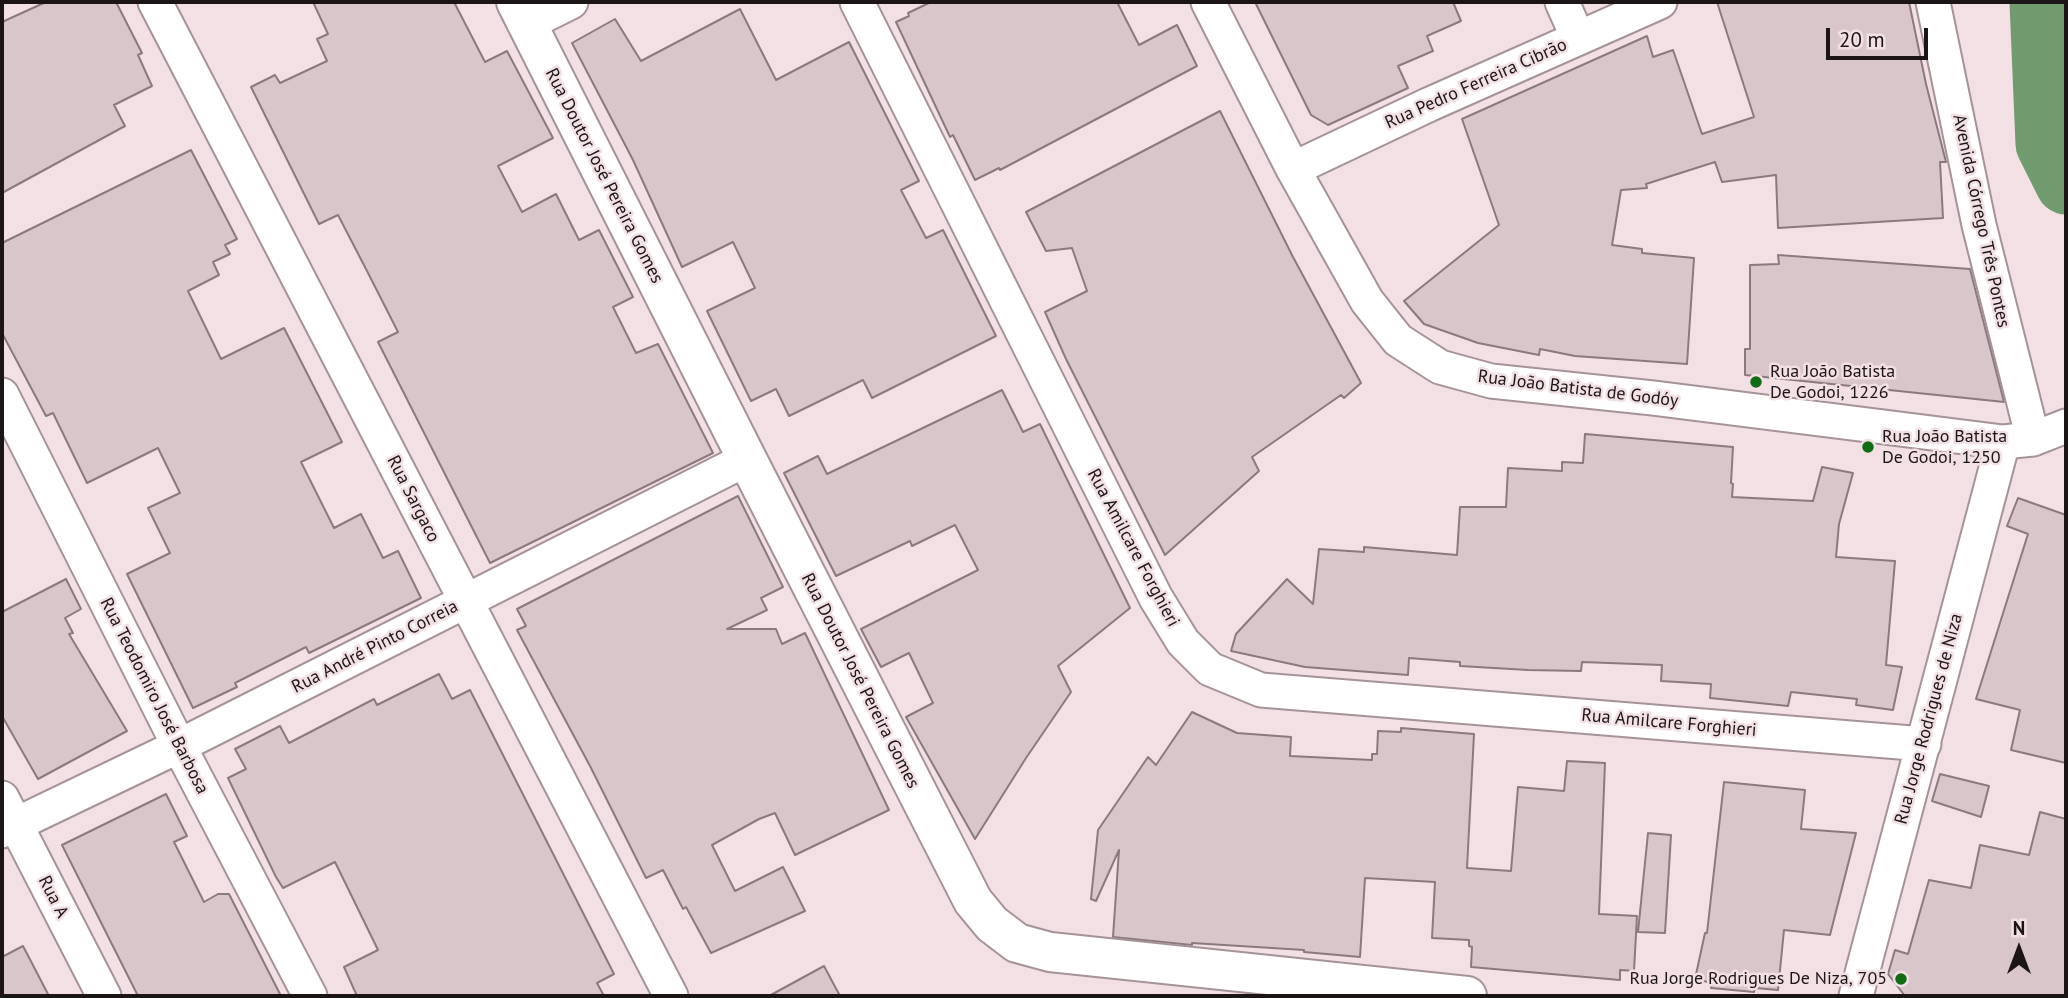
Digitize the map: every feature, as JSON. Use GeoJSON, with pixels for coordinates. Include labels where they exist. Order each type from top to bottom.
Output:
{"type":"FeatureCollection","features":[{"type":"Feature","properties":{"kind":"main road","name":"Rua Doutor José Pereira Gomes"},"geometry":{"type":"LineString","coordinates":[[522,13],[973,901],[992,924],[1017,943],[1050,952],[1467,996]]}},
{"type":"Feature","properties":{"kind":"street","name":"Rua Sargaco"},"geometry":{"type":"LineString","coordinates":[[155,2],[671,996]]}},
{"type":"Feature","properties":{"kind":"street"},"geometry":{"type":"LineString","coordinates":[[522,13],[571,2]]}},
{"type":"Feature","properties":{"kind":"street","name":"Rua Amilcare Forghieri"},"geometry":{"type":"LineString","coordinates":[[857,2],[1156,598],[1183,642],[1210,669],[1261,690],[1923,744]]}},
{"type":"Feature","properties":{"kind":"street","name":"Rua João Batista de Godóy"},"geometry":{"type":"LineString","coordinates":[[1208,2],[1293,169],[1367,301],[1398,340],[1440,367],[1491,381],[2018,440],[2066,426]]}},
{"type":"Feature","properties":{"kind":"street"},"geometry":{"type":"LineString","coordinates":[[1562,2],[1578,38]]}},
{"type":"Feature","properties":{"kind":"street","name":"Rua Pedro Ferreira Cibrão"},"geometry":{"type":"LineString","coordinates":[[1293,169],[1428,105],[1661,2]]}},
{"type":"Feature","properties":{"kind":"street","name":"Avenida Córrego Três Pontes"},"geometry":{"type":"LineString","coordinates":[[1933,2],[1979,225],[2018,440]]}},
{"type":"Feature","properties":{"kind":"street","name":"Rua Teodomiro José Barbosa"},"geometry":{"type":"LineString","coordinates":[[2,395],[179,746],[310,996]]}},
{"type":"Feature","properties":{"kind":"street","name":"Rua Jorge Rodrigues de Niza"},"geometry":{"type":"LineString","coordinates":[[1856,996],[1923,744],[2018,440]]}},
{"type":"Feature","properties":{"kind":"street","name":"Rua André Pinto Correia"},"geometry":{"type":"LineString","coordinates":[[6,818],[179,746],[747,459]]}},
{"type":"Feature","properties":{"kind":"street","name":"Rua A"},"geometry":{"type":"LineString","coordinates":[[6,818],[104,996]]}},
{"type":"Feature","properties":{"kind":"building"},"geometry":{"type":"Polygon","coordinates":[[[46,2],[116,2],[142,53],[138,55],[152,86],[114,105],[125,126],[2,193],[2,22],[46,2]]]}},
{"type":"Feature","properties":{"kind":"building"},"geometry":{"type":"Polygon","coordinates":[[[313,2],[454,2],[485,62],[507,51],[553,138],[498,166],[522,212],[556,194],[579,240],[599,230],[633,297],[613,307],[636,353],[658,344],[713,453],[490,563],[378,342],[398,332],[338,215],[319,224],[251,87],[275,75],[280,83],[327,61],[317,39],[328,34],[313,2]]]}},
{"type":"Feature","properties":{"kind":"building"},"geometry":{"type":"Polygon","coordinates":[[[931,2],[1117,2],[1139,45],[1177,25],[1197,66],[1000,170],[999,168],[975,180],[953,135],[950,137],[896,22],[931,2]]]}},
{"type":"Feature","properties":{"kind":"building"},"geometry":{"type":"Polygon","coordinates":[[[1255,2],[1453,2],[1461,21],[1427,36],[1433,51],[1398,66],[1408,88],[1328,125],[1311,115],[1255,2]]]}},
{"type":"Feature","properties":{"kind":"building"},"geometry":{"type":"Polygon","coordinates":[[[1717,2],[1909,2],[1946,162],[1940,162],[1943,218],[1778,228],[1776,175],[1722,182],[1715,162],[1646,184],[1647,188],[1621,190],[1612,245],[1642,249],[1642,253],[1694,258],[1687,364],[1575,356],[1540,349],[1539,355],[1478,343],[1424,324],[1404,301],[1499,225],[1462,119],[1647,36],[1653,57],[1673,50],[1702,134],[1754,117],[1717,2]]]}},
{"type":"Feature","properties":{"kind":"building"},"geometry":{"type":"Polygon","coordinates":[[[740,9],[776,80],[849,42],[919,181],[901,190],[926,238],[943,230],[996,336],[872,398],[863,380],[789,416],[776,389],[751,401],[707,311],[755,288],[733,242],[682,267],[633,160],[572,43],[615,19],[641,61],[740,9]]]}},
{"type":"Feature","properties":{"kind":"building"},"geometry":{"type":"Polygon","coordinates":[[[1220,111],[1293,257],[1361,383],[1344,398],[1341,395],[1252,457],[1259,471],[1165,555],[1045,312],[1087,291],[1072,248],[1046,251],[1026,212],[1220,111]]]}},
{"type":"Feature","properties":{"kind":"building"},"geometry":{"type":"Polygon","coordinates":[[[191,150],[237,239],[225,245],[230,254],[213,262],[219,275],[188,291],[221,359],[284,328],[342,442],[301,462],[334,528],[361,514],[383,558],[398,551],[421,598],[309,653],[306,647],[235,683],[237,687],[193,708],[127,574],[170,553],[148,508],[180,493],[158,448],[87,483],[53,413],[46,416],[2,333],[2,243],[191,150]]]}},
{"type":"Feature","properties":{"kind":"building"},"geometry":{"type":"Polygon","coordinates":[[[1778,255],[1970,269],[2004,402],[1745,375],[1745,349],[1750,349],[1750,265],[1779,264],[1778,255]]]}},
{"type":"Feature","properties":{"kind":"building"},"geometry":{"type":"Polygon","coordinates":[[[1002,390],[1023,432],[1040,424],[1130,608],[1058,666],[1071,692],[975,839],[906,717],[933,703],[909,653],[881,667],[861,629],[978,570],[955,525],[912,546],[910,541],[836,576],[784,473],[818,456],[827,474],[1002,390]]]}},
{"type":"Feature","properties":{"kind":"building"},"geometry":{"type":"Polygon","coordinates":[[[1585,434],[1733,447],[1732,497],[1813,501],[1822,467],[1853,473],[1839,524],[1836,557],[1895,561],[1886,665],[1902,667],[1893,710],[1856,705],[1857,699],[1791,692],[1788,706],[1710,698],[1711,684],[1661,681],[1662,665],[1582,662],[1581,671],[1528,670],[1460,666],[1460,662],[1409,658],[1408,675],[1305,667],[1231,651],[1236,634],[1287,579],[1313,604],[1319,549],[1364,552],[1364,547],[1457,555],[1460,507],[1506,507],[1508,468],[1562,471],[1562,462],[1583,463],[1585,434]]]}},
{"type":"Feature","properties":{"kind":"building"},"geometry":{"type":"Polygon","coordinates":[[[738,496],[783,587],[761,598],[767,610],[727,629],[776,629],[782,644],[805,633],[889,810],[795,855],[775,813],[712,845],[735,891],[783,867],[805,911],[711,953],[686,907],[683,909],[663,870],[646,878],[517,630],[526,626],[517,609],[738,496]]]}},
{"type":"Feature","properties":{"kind":"building"},"geometry":{"type":"Polygon","coordinates":[[[2018,498],[2066,515],[2066,763],[2011,750],[2020,710],[1976,699],[2028,534],[2007,526],[2018,498]]]}},
{"type":"Feature","properties":{"kind":"building"},"geometry":{"type":"Polygon","coordinates":[[[66,579],[81,609],[65,618],[73,633],[69,634],[127,731],[38,779],[2,716],[2,612],[66,579]]]}},
{"type":"Feature","properties":{"kind":"building"},"geometry":{"type":"Polygon","coordinates":[[[439,674],[452,699],[470,690],[614,974],[597,983],[604,996],[357,996],[344,967],[378,950],[335,862],[283,888],[276,877],[228,778],[246,769],[235,749],[280,726],[289,743],[374,699],[377,705],[439,674]]]}},
{"type":"Feature","properties":{"kind":"building"},"geometry":{"type":"Polygon","coordinates":[[[1192,712],[1237,733],[1291,737],[1290,756],[1372,760],[1372,754],[1377,754],[1378,731],[1401,732],[1401,728],[1474,734],[1467,868],[1511,871],[1518,787],[1564,791],[1567,761],[1605,763],[1599,914],[1637,916],[1634,971],[1620,970],[1620,980],[1471,967],[1472,947],[1469,946],[1469,940],[1432,938],[1435,882],[1365,878],[1360,957],[1304,950],[1192,945],[1113,937],[1119,850],[1096,901],[1091,899],[1098,830],[1148,757],[1156,765],[1192,712]]]}},
{"type":"Feature","properties":{"kind":"building"},"geometry":{"type":"Polygon","coordinates":[[[1940,774],[1989,786],[1981,817],[1932,801],[1940,774]]]}},
{"type":"Feature","properties":{"kind":"building"},"geometry":{"type":"Polygon","coordinates":[[[1724,782],[1805,790],[1801,829],[1856,833],[1830,935],[1784,930],[1778,990],[1755,988],[1754,992],[1711,988],[1712,983],[1695,979],[1707,933],[1724,782]]]}},
{"type":"Feature","properties":{"kind":"building"},"geometry":{"type":"Polygon","coordinates":[[[166,794],[187,836],[174,842],[204,902],[218,894],[229,894],[281,996],[138,996],[62,845],[166,794]]]}},
{"type":"Feature","properties":{"kind":"building"},"geometry":{"type":"Polygon","coordinates":[[[2040,812],[2066,819],[2066,996],[1905,996],[1888,974],[1895,950],[1908,954],[1929,880],[1971,888],[1980,845],[2029,855],[2040,812]]]}},
{"type":"Feature","properties":{"kind":"building"},"geometry":{"type":"Polygon","coordinates":[[[1648,833],[1671,835],[1665,933],[1638,932],[1648,833]]]}},
{"type":"Feature","properties":{"kind":"building"},"geometry":{"type":"Polygon","coordinates":[[[23,946],[49,996],[2,996],[2,957],[23,946]]]}},
{"type":"Feature","properties":{"kind":"building"},"geometry":{"type":"Polygon","coordinates":[[[824,966],[840,996],[769,996],[824,966]]]}},
{"type":"Feature","properties":{"kind":"waterway"},"geometry":{"type":"LineString","coordinates":[[2040,2],[2046,144],[2066,184]]}},
{"type":"Feature","properties":{"kind":"place","name":"Rua João Batista De Godoi, 1226"},"geometry":{"type":"Point","coordinates":[1756,382]}},
{"type":"Feature","properties":{"kind":"place","name":"Rua João Batista De Godoi, 1250"},"geometry":{"type":"Point","coordinates":[1868,447]}},
{"type":"Feature","properties":{"kind":"place","name":"Rua Jorge Rodrigues De Niza, 705"},"geometry":{"type":"Point","coordinates":[1901,979]}}]}
